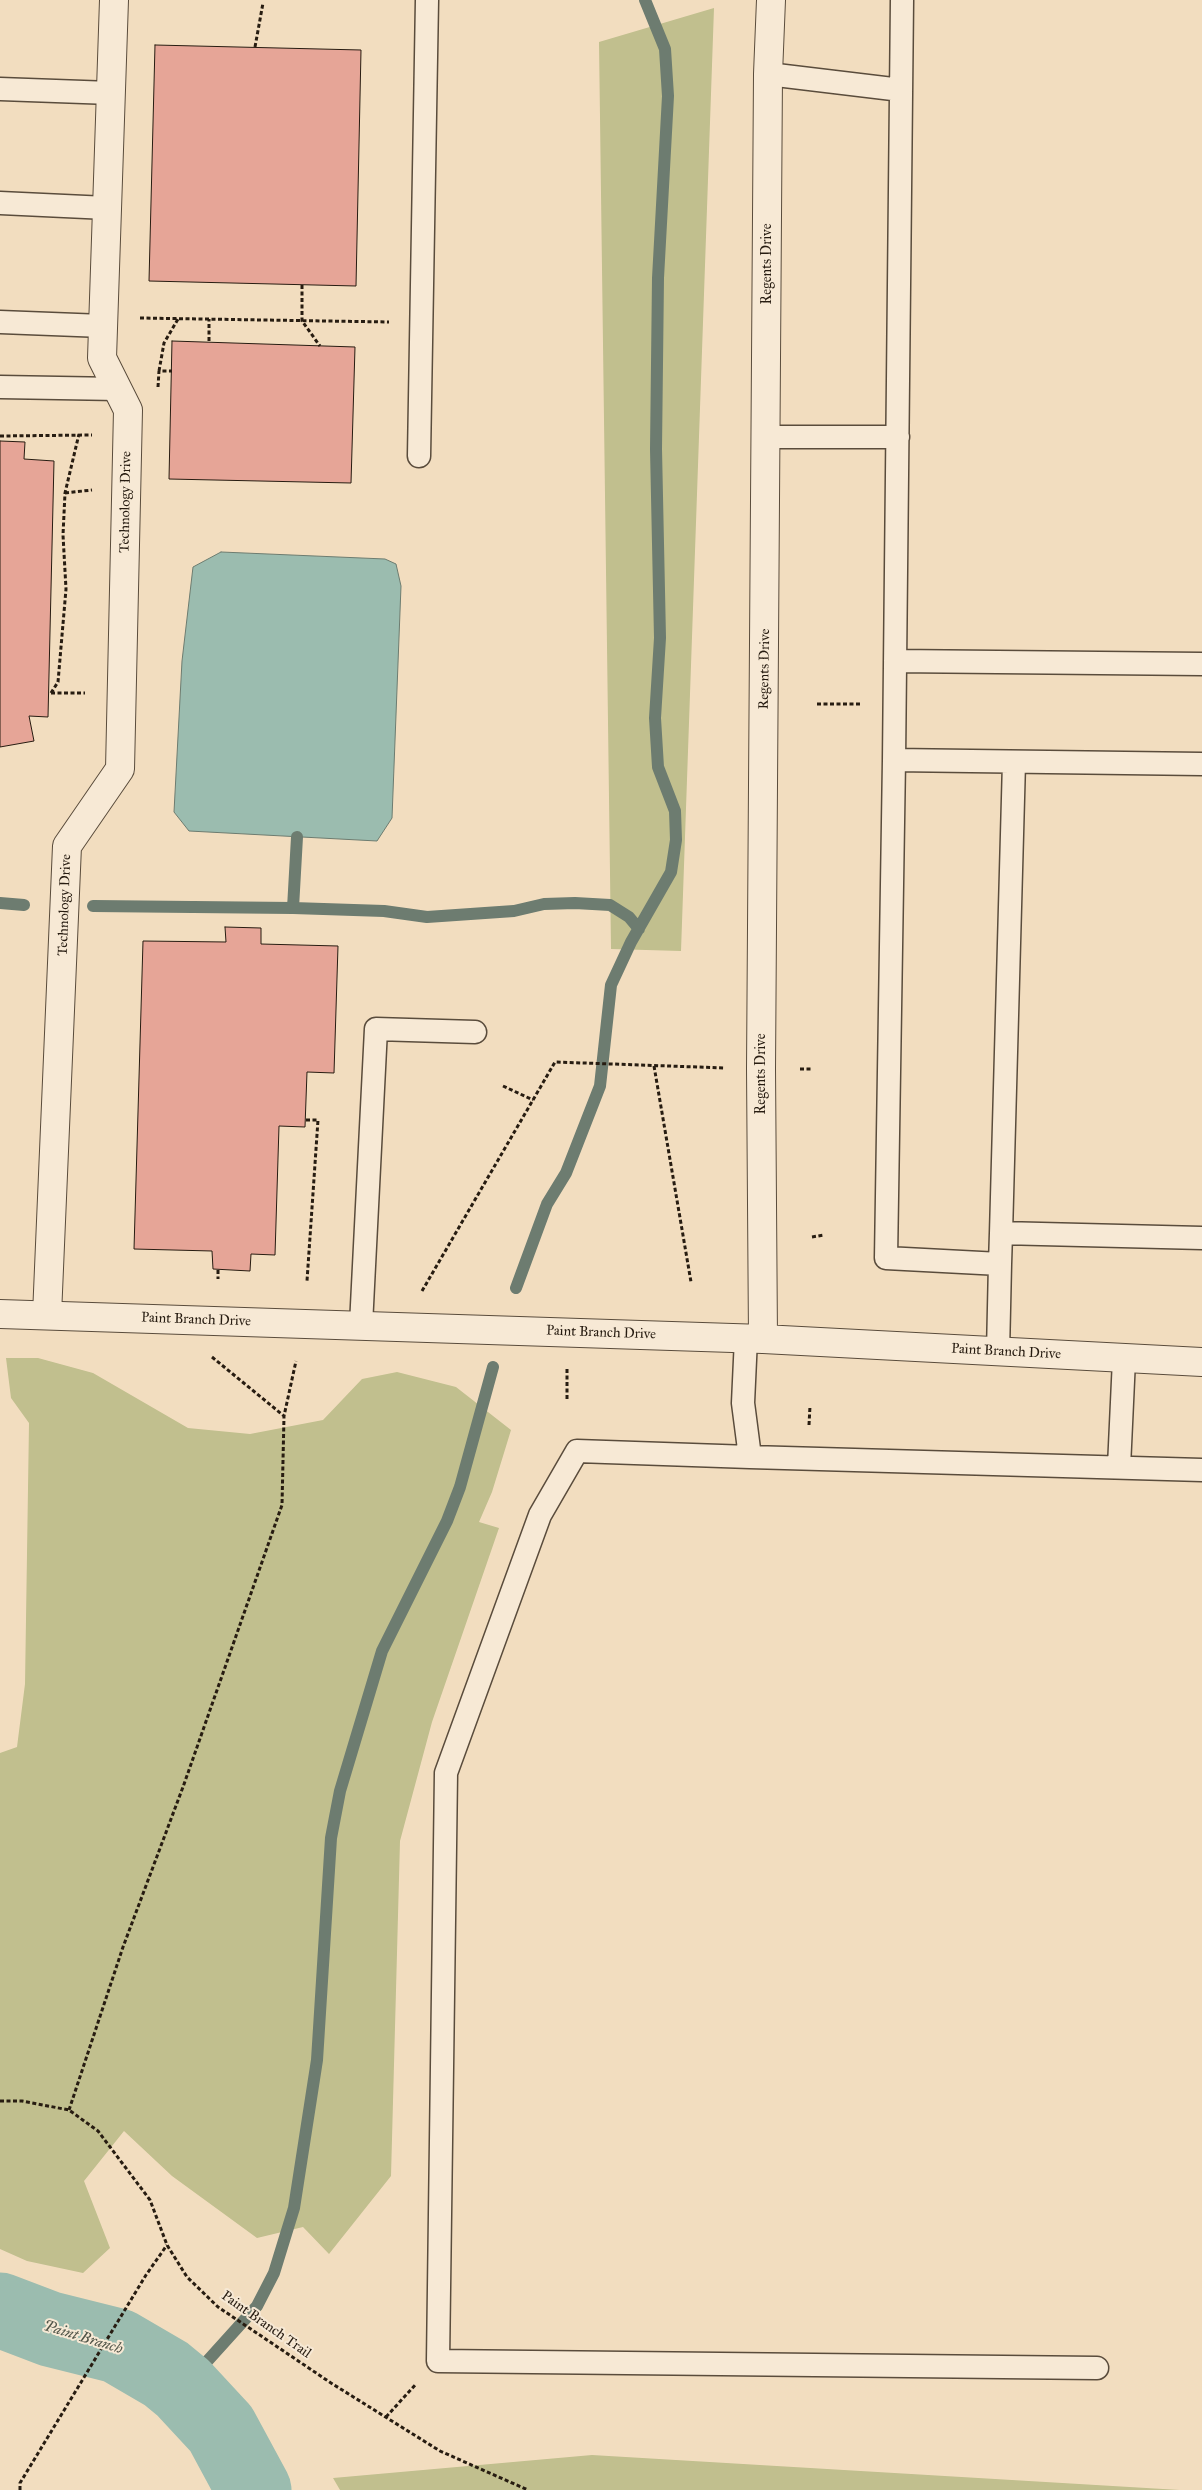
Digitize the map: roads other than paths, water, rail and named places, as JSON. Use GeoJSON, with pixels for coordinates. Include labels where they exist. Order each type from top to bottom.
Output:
{"type":"FeatureCollection","features":[{"type":"Feature","properties":{"kind":"street","name":"Technology Drive"},"geometry":{"type":"LineString","coordinates":[[47,1315],[67,846],[120,769],[128,410],[102,358],[114,0]]}},
{"type":"Feature","properties":{"kind":"street","name":"Regents Drive"},"geometry":{"type":"LineString","coordinates":[[754,1338],[761,1050],[767,436],[768,74],[771,0]]}},
{"type":"Feature","properties":{"kind":"street","name":"Paint Branch Drive"},"geometry":{"type":"LineString","coordinates":[[0,1314],[754,1338],[1202,1362]]}},
{"type":"Feature","properties":{"kind":"lane"},"geometry":{"type":"LineString","coordinates":[[419,456],[427,0]]}},
{"type":"Feature","properties":{"kind":"lane"},"geometry":{"type":"LineString","coordinates":[[902,0],[894,760],[886,1258],[1000,1264]]}},
{"type":"Feature","properties":{"kind":"lane"},"geometry":{"type":"LineString","coordinates":[[768,74],[900,90]]}},
{"type":"Feature","properties":{"kind":"lane"},"geometry":{"type":"LineString","coordinates":[[0,89],[111,93]]}},
{"type":"Feature","properties":{"kind":"lane"},"geometry":{"type":"LineString","coordinates":[[0,203],[107,208]]}},
{"type":"Feature","properties":{"kind":"lane"},"geometry":{"type":"LineString","coordinates":[[0,322],[103,326]]}},
{"type":"Feature","properties":{"kind":"lane"},"geometry":{"type":"LineString","coordinates":[[0,387],[118,389]]}},
{"type":"Feature","properties":{"kind":"lane"},"geometry":{"type":"LineString","coordinates":[[767,436],[898,437]]}},
{"type":"Feature","properties":{"kind":"lane"},"geometry":{"type":"LineString","coordinates":[[895,661],[1202,664]]}},
{"type":"Feature","properties":{"kind":"lane"},"geometry":{"type":"LineString","coordinates":[[894,760],[1202,764]]}},
{"type":"Feature","properties":{"kind":"lane"},"geometry":{"type":"LineString","coordinates":[[998,1352],[1014,762]]}},
{"type":"Feature","properties":{"kind":"lane"},"geometry":{"type":"LineString","coordinates":[[361,1325],[376,1029],[475,1032]]}},
{"type":"Feature","properties":{"kind":"lane"},"geometry":{"type":"LineString","coordinates":[[1001,1233],[1202,1238]]}},
{"type":"Feature","properties":{"kind":"lane"},"geometry":{"type":"LineString","coordinates":[[750,1457],[743,1403],[754,1338]]}},
{"type":"Feature","properties":{"kind":"lane"},"geometry":{"type":"LineString","coordinates":[[1119,1467],[1124,1359]]}},
{"type":"Feature","properties":{"kind":"lane"},"geometry":{"type":"LineString","coordinates":[[1097,2368],[438,2361],[446,1773],[540,1515],[577,1451],[1202,1470]]}},
{"type":"Feature","properties":{"kind":"waterway"},"geometry":{"type":"LineString","coordinates":[[516,1288],[547,1204],[566,1173],[600,1086],[611,985],[631,942],[671,872],[676,840],[675,811],[658,767],[655,718],[660,638],[656,449],[658,278],[668,96],[665,49],[645,0]]}},
{"type":"Feature","properties":{"kind":"waterway"},"geometry":{"type":"LineString","coordinates":[[293,908],[297,837]]}},
{"type":"Feature","properties":{"kind":"waterway"},"geometry":{"type":"LineString","coordinates":[[0,903],[24,905]]}},
{"type":"Feature","properties":{"kind":"waterway"},"geometry":{"type":"LineString","coordinates":[[93,906],[293,908],[384,911],[427,917],[514,911],[544,904],[575,903],[610,905],[629,917],[639,929]]}},
{"type":"Feature","properties":{"kind":"waterway"},"geometry":{"type":"LineString","coordinates":[[183,2388],[257,2306],[274,2273],[294,2208],[317,2060],[331,1838],[340,1791],[382,1651],[447,1521],[460,1487],[493,1367]]}},
{"type":"Feature","properties":{"kind":"waterway","name":"Paint Branch"},"geometry":{"type":"LineString","coordinates":[[0,2310],[50,2329],[118,2346],[166,2374],[183,2388],[221,2429],[254,2490]]}}]}
